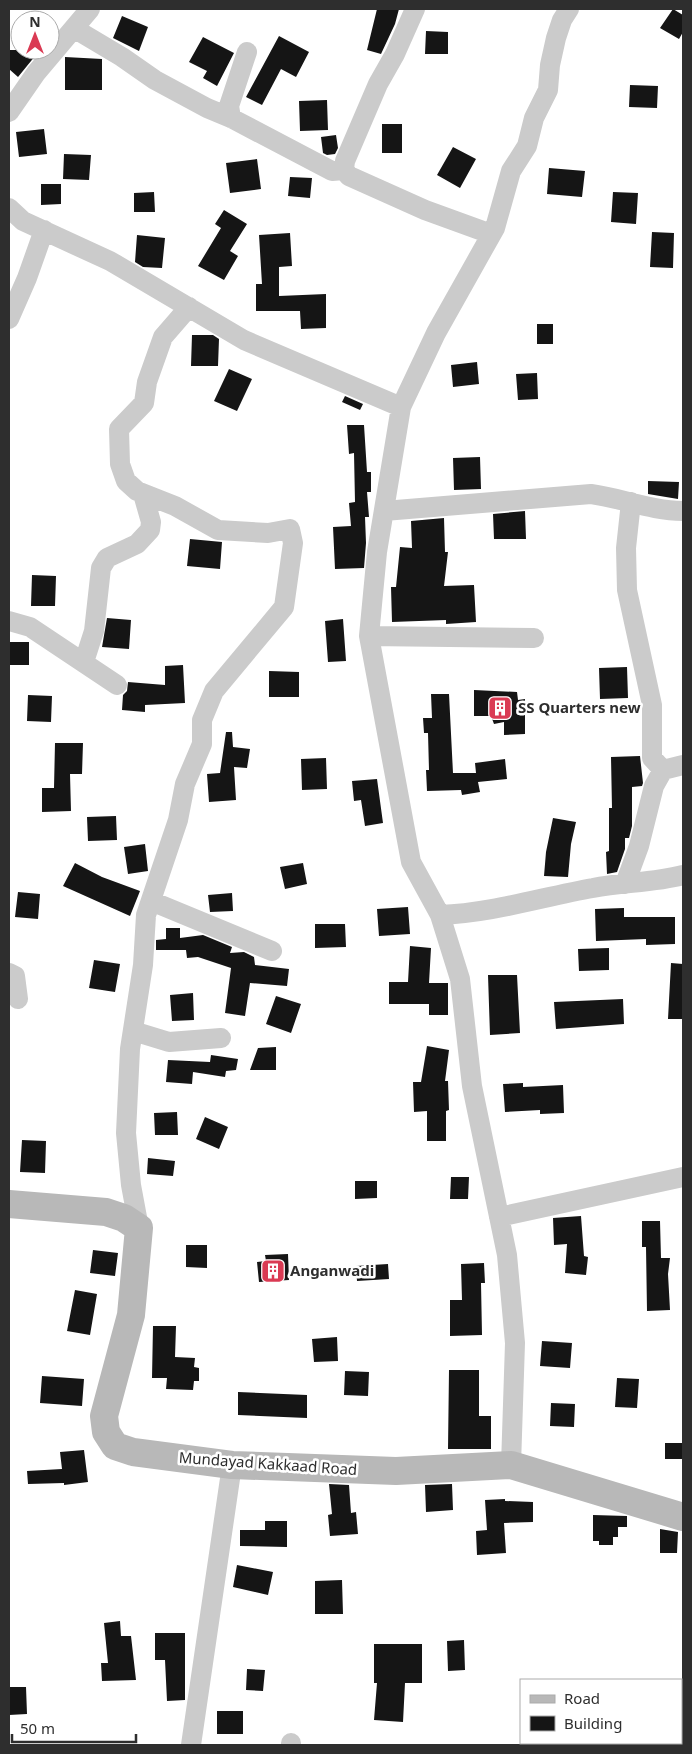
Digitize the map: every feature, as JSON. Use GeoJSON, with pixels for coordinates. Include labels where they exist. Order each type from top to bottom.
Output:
{"type":"FeatureCollection","features":[{"type":"Feature","properties":{"kind":"main road"},"geometry":{"type":"LineString","coordinates":[[9,1204],[106,1212],[124,1218],[139,1228]]}},
{"type":"Feature","properties":{"kind":"main road","name":"Mundayad Kakkaad Road"},"geometry":{"type":"LineString","coordinates":[[139,1228],[131,1315],[104,1416],[106,1432],[115,1446],[132,1452],[232,1464],[396,1471],[511,1465],[683,1517]]}},
{"type":"Feature","properties":{"kind":"street"},"geometry":{"type":"LineString","coordinates":[[9,112],[36,73],[90,9]]}},
{"type":"Feature","properties":{"kind":"street"},"geometry":{"type":"LineString","coordinates":[[415,9],[395,54],[378,84],[345,161],[344,170],[349,176],[425,210],[491,234]]}},
{"type":"Feature","properties":{"kind":"street"},"geometry":{"type":"LineString","coordinates":[[511,1465],[515,1343],[507,1255],[472,1086],[460,979],[440,915],[412,862],[369,636],[377,552],[401,407],[436,334],[491,234],[510,171],[527,146],[534,118],[548,90],[550,65],[556,38],[569,9]]}},
{"type":"Feature","properties":{"kind":"street"},"geometry":{"type":"LineString","coordinates":[[75,29],[122,56],[155,80],[207,108],[332,171],[344,170]]}},
{"type":"Feature","properties":{"kind":"street"},"geometry":{"type":"LineString","coordinates":[[230,118],[230,106],[247,52]]}},
{"type":"Feature","properties":{"kind":"street"},"geometry":{"type":"LineString","coordinates":[[9,208],[23,221],[110,261],[244,340],[401,407]]}},
{"type":"Feature","properties":{"kind":"street"},"geometry":{"type":"LineString","coordinates":[[9,319],[27,278],[44,230]]}},
{"type":"Feature","properties":{"kind":"street"},"geometry":{"type":"LineString","coordinates":[[139,1228],[131,1184],[126,1133],[133,1031],[143,965],[146,915],[178,820],[185,784],[202,744],[202,720],[214,691],[284,607],[293,543],[290,529],[268,533],[218,530],[175,506],[143,494],[126,481],[120,464],[118,430],[144,403],[146,382],[163,337],[188,307]]}},
{"type":"Feature","properties":{"kind":"street"},"geometry":{"type":"LineString","coordinates":[[84,662],[94,631],[101,568],[107,558],[137,544],[150,530],[151,522],[143,494]]}},
{"type":"Feature","properties":{"kind":"street"},"geometry":{"type":"LineString","coordinates":[[384,511],[591,494],[617,497],[669,512],[683,512]]}},
{"type":"Feature","properties":{"kind":"street"},"geometry":{"type":"LineString","coordinates":[[631,502],[626,548],[627,590],[652,705],[652,758],[664,770]]}},
{"type":"Feature","properties":{"kind":"street"},"geometry":{"type":"LineString","coordinates":[[9,621],[30,627],[117,684]]}},
{"type":"Feature","properties":{"kind":"street"},"geometry":{"type":"LineString","coordinates":[[369,636],[534,638]]}},
{"type":"Feature","properties":{"kind":"street"},"geometry":{"type":"LineString","coordinates":[[625,884],[639,846],[654,786],[664,770],[683,765]]}},
{"type":"Feature","properties":{"kind":"street"},"geometry":{"type":"LineString","coordinates":[[440,915],[475,913],[594,887],[657,882],[683,875]]}},
{"type":"Feature","properties":{"kind":"street"},"geometry":{"type":"LineString","coordinates":[[151,901],[272,951]]}},
{"type":"Feature","properties":{"kind":"street"},"geometry":{"type":"LineString","coordinates":[[9,973],[15,976],[18,999]]}},
{"type":"Feature","properties":{"kind":"street"},"geometry":{"type":"LineString","coordinates":[[133,1031],[169,1042],[221,1038]]}},
{"type":"Feature","properties":{"kind":"street"},"geometry":{"type":"LineString","coordinates":[[499,1217],[683,1177]]}},
{"type":"Feature","properties":{"kind":"street"},"geometry":{"type":"LineString","coordinates":[[191,1745],[232,1464]]}},
{"type":"Feature","properties":{"kind":"building"},"geometry":{"type":"Polygon","coordinates":[[[377,9],[399,9],[395,24],[381,54],[367,50],[377,9]]]}},
{"type":"Feature","properties":{"kind":"building"},"geometry":{"type":"Polygon","coordinates":[[[673,9],[683,15],[683,32],[679,39],[660,28],[673,9]]]}},
{"type":"Feature","properties":{"kind":"building"},"geometry":{"type":"Polygon","coordinates":[[[122,16],[148,27],[139,51],[113,38],[122,16]]]}},
{"type":"Feature","properties":{"kind":"building"},"geometry":{"type":"Polygon","coordinates":[[[426,31],[448,32],[448,54],[425,54],[426,31]]]}},
{"type":"Feature","properties":{"kind":"building"},"geometry":{"type":"Polygon","coordinates":[[[279,36],[309,52],[296,77],[281,69],[262,105],[246,97],[279,36]]]}},
{"type":"Feature","properties":{"kind":"building"},"geometry":{"type":"Polygon","coordinates":[[[203,37],[234,53],[217,86],[203,78],[207,71],[189,62],[203,37]]]}},
{"type":"Feature","properties":{"kind":"building"},"geometry":{"type":"Polygon","coordinates":[[[9,50],[10,60],[32,60],[18,77],[9,69],[9,50]]]}},
{"type":"Feature","properties":{"kind":"building"},"geometry":{"type":"Polygon","coordinates":[[[65,57],[102,59],[102,90],[65,90],[65,57]]]}},
{"type":"Feature","properties":{"kind":"building"},"geometry":{"type":"Polygon","coordinates":[[[630,85],[658,86],[657,108],[629,107],[630,85]]]}},
{"type":"Feature","properties":{"kind":"building"},"geometry":{"type":"Polygon","coordinates":[[[327,100],[328,130],[300,131],[299,101],[327,100]]]}},
{"type":"Feature","properties":{"kind":"building"},"geometry":{"type":"Polygon","coordinates":[[[382,124],[402,124],[402,153],[382,153],[382,124]]]}},
{"type":"Feature","properties":{"kind":"building"},"geometry":{"type":"Polygon","coordinates":[[[44,129],[47,154],[19,157],[16,132],[44,129]]]}},
{"type":"Feature","properties":{"kind":"building"},"geometry":{"type":"Polygon","coordinates":[[[336,135],[338,148],[335,154],[327,155],[323,153],[321,137],[336,135]]]}},
{"type":"Feature","properties":{"kind":"building"},"geometry":{"type":"Polygon","coordinates":[[[453,147],[476,159],[460,188],[437,175],[453,147]]]}},
{"type":"Feature","properties":{"kind":"building"},"geometry":{"type":"Polygon","coordinates":[[[64,154],[91,155],[89,180],[63,179],[64,154]]]}},
{"type":"Feature","properties":{"kind":"building"},"geometry":{"type":"Polygon","coordinates":[[[257,159],[261,189],[230,193],[226,163],[257,159]]]}},
{"type":"Feature","properties":{"kind":"building"},"geometry":{"type":"Polygon","coordinates":[[[549,168],[585,171],[582,197],[547,194],[549,168]]]}},
{"type":"Feature","properties":{"kind":"building"},"geometry":{"type":"Polygon","coordinates":[[[290,177],[312,178],[310,198],[288,196],[290,177]]]}},
{"type":"Feature","properties":{"kind":"building"},"geometry":{"type":"Polygon","coordinates":[[[41,184],[61,184],[61,204],[41,205],[41,184]]]}},
{"type":"Feature","properties":{"kind":"building"},"geometry":{"type":"Polygon","coordinates":[[[154,192],[155,212],[134,212],[134,193],[154,192]]]}},
{"type":"Feature","properties":{"kind":"building"},"geometry":{"type":"Polygon","coordinates":[[[613,192],[638,193],[636,224],[611,222],[613,192]]]}},
{"type":"Feature","properties":{"kind":"building"},"geometry":{"type":"Polygon","coordinates":[[[224,210],[247,224],[230,251],[238,256],[224,280],[198,266],[221,228],[215,224],[224,210]]]}},
{"type":"Feature","properties":{"kind":"building"},"geometry":{"type":"Polygon","coordinates":[[[652,232],[674,233],[673,268],[650,267],[652,232]]]}},
{"type":"Feature","properties":{"kind":"building"},"geometry":{"type":"Polygon","coordinates":[[[290,233],[292,266],[279,267],[279,296],[326,294],[326,328],[301,329],[300,311],[256,311],[256,284],[262,284],[259,235],[290,233]]]}},
{"type":"Feature","properties":{"kind":"building"},"geometry":{"type":"Polygon","coordinates":[[[137,235],[165,238],[162,268],[143,267],[135,262],[137,235]]]}},
{"type":"Feature","properties":{"kind":"building"},"geometry":{"type":"Polygon","coordinates":[[[537,324],[553,324],[553,344],[537,344],[537,324]]]}},
{"type":"Feature","properties":{"kind":"building"},"geometry":{"type":"Polygon","coordinates":[[[192,335],[213,335],[219,339],[218,366],[191,366],[192,335]]]}},
{"type":"Feature","properties":{"kind":"building"},"geometry":{"type":"Polygon","coordinates":[[[477,362],[479,384],[453,387],[451,365],[477,362]]]}},
{"type":"Feature","properties":{"kind":"building"},"geometry":{"type":"Polygon","coordinates":[[[229,369],[252,379],[237,411],[214,401],[229,369]]]}},
{"type":"Feature","properties":{"kind":"building"},"geometry":{"type":"Polygon","coordinates":[[[537,373],[538,399],[518,400],[516,374],[537,373]]]}},
{"type":"Feature","properties":{"kind":"building"},"geometry":{"type":"Polygon","coordinates":[[[345,396],[363,404],[360,410],[342,402],[345,396]]]}},
{"type":"Feature","properties":{"kind":"building"},"geometry":{"type":"Polygon","coordinates":[[[347,425],[364,425],[367,472],[371,472],[371,492],[367,492],[369,517],[365,517],[366,543],[364,568],[335,569],[333,527],[351,526],[349,503],[355,502],[354,453],[349,454],[347,425]]]}},
{"type":"Feature","properties":{"kind":"building"},"geometry":{"type":"Polygon","coordinates":[[[480,457],[481,489],[454,490],[453,458],[480,457]]]}},
{"type":"Feature","properties":{"kind":"building"},"geometry":{"type":"Polygon","coordinates":[[[648,481],[679,482],[678,499],[648,494],[648,481]]]}},
{"type":"Feature","properties":{"kind":"building"},"geometry":{"type":"Polygon","coordinates":[[[525,511],[526,539],[494,539],[493,514],[525,511]]]}},
{"type":"Feature","properties":{"kind":"building"},"geometry":{"type":"Polygon","coordinates":[[[444,518],[445,552],[448,552],[444,586],[474,585],[476,622],[446,624],[446,620],[392,622],[391,587],[396,587],[400,547],[412,548],[411,521],[444,518]]]}},
{"type":"Feature","properties":{"kind":"building"},"geometry":{"type":"Polygon","coordinates":[[[190,539],[222,542],[220,569],[187,566],[190,539]]]}},
{"type":"Feature","properties":{"kind":"building"},"geometry":{"type":"Polygon","coordinates":[[[32,575],[56,576],[55,606],[31,606],[32,575]]]}},
{"type":"Feature","properties":{"kind":"building"},"geometry":{"type":"Polygon","coordinates":[[[107,618],[131,620],[129,649],[102,647],[107,618]]]}},
{"type":"Feature","properties":{"kind":"building"},"geometry":{"type":"Polygon","coordinates":[[[343,619],[346,661],[328,662],[325,621],[343,619]]]}},
{"type":"Feature","properties":{"kind":"building"},"geometry":{"type":"Polygon","coordinates":[[[9,642],[29,642],[29,665],[9,665],[9,642]]]}},
{"type":"Feature","properties":{"kind":"building"},"geometry":{"type":"Polygon","coordinates":[[[183,665],[185,703],[145,705],[145,712],[122,710],[123,695],[127,691],[128,682],[165,685],[165,666],[183,665]]]}},
{"type":"Feature","properties":{"kind":"building"},"geometry":{"type":"Polygon","coordinates":[[[627,667],[628,698],[600,699],[599,668],[627,667]]]}},
{"type":"Feature","properties":{"kind":"building"},"geometry":{"type":"Polygon","coordinates":[[[269,671],[299,672],[299,697],[269,697],[269,671]]]}},
{"type":"Feature","properties":{"kind":"building","name":"SS Quarters new"},"geometry":{"type":"Polygon","coordinates":[[[474,690],[517,692],[518,700],[525,699],[525,734],[504,735],[504,722],[494,724],[491,716],[474,716],[474,690]]]}},
{"type":"Feature","properties":{"kind":"building"},"geometry":{"type":"Polygon","coordinates":[[[431,694],[449,694],[453,773],[476,773],[475,763],[505,759],[507,779],[478,782],[480,792],[462,795],[461,790],[427,791],[426,770],[429,770],[428,733],[424,733],[423,718],[432,718],[431,694]]]}},
{"type":"Feature","properties":{"kind":"building"},"geometry":{"type":"Polygon","coordinates":[[[28,695],[52,696],[51,722],[27,721],[28,695]]]}},
{"type":"Feature","properties":{"kind":"building"},"geometry":{"type":"Polygon","coordinates":[[[226,732],[232,732],[233,747],[250,749],[247,768],[234,767],[236,800],[209,802],[207,774],[220,773],[226,732]]]}},
{"type":"Feature","properties":{"kind":"building"},"geometry":{"type":"Polygon","coordinates":[[[55,743],[83,743],[82,774],[70,774],[71,811],[42,812],[42,788],[54,788],[55,743]]]}},
{"type":"Feature","properties":{"kind":"building"},"geometry":{"type":"Polygon","coordinates":[[[640,756],[643,783],[642,786],[632,787],[632,826],[629,838],[625,838],[625,849],[617,872],[607,874],[606,852],[609,851],[609,808],[612,808],[611,757],[640,756]]]}},
{"type":"Feature","properties":{"kind":"building"},"geometry":{"type":"Polygon","coordinates":[[[326,758],[327,789],[302,790],[301,759],[326,758]]]}},
{"type":"Feature","properties":{"kind":"building"},"geometry":{"type":"Polygon","coordinates":[[[377,779],[383,823],[365,826],[361,800],[354,801],[352,781],[377,779]]]}},
{"type":"Feature","properties":{"kind":"building"},"geometry":{"type":"Polygon","coordinates":[[[116,816],[117,840],[88,841],[87,817],[116,816]]]}},
{"type":"Feature","properties":{"kind":"building"},"geometry":{"type":"Polygon","coordinates":[[[553,818],[576,822],[571,844],[568,877],[544,876],[546,852],[553,818]]]}},
{"type":"Feature","properties":{"kind":"building"},"geometry":{"type":"Polygon","coordinates":[[[145,844],[148,871],[128,874],[124,847],[145,844]]]}},
{"type":"Feature","properties":{"kind":"building"},"geometry":{"type":"Polygon","coordinates":[[[75,863],[102,877],[140,891],[130,916],[63,886],[75,863]]]}},
{"type":"Feature","properties":{"kind":"building"},"geometry":{"type":"Polygon","coordinates":[[[303,863],[307,884],[285,889],[280,867],[303,863]]]}},
{"type":"Feature","properties":{"kind":"building"},"geometry":{"type":"Polygon","coordinates":[[[18,892],[40,894],[38,919],[15,917],[18,892]]]}},
{"type":"Feature","properties":{"kind":"building"},"geometry":{"type":"Polygon","coordinates":[[[232,893],[233,911],[210,912],[208,895],[232,893]]]}},
{"type":"Feature","properties":{"kind":"building"},"geometry":{"type":"Polygon","coordinates":[[[408,907],[410,934],[379,936],[377,909],[408,907]]]}},
{"type":"Feature","properties":{"kind":"building"},"geometry":{"type":"Polygon","coordinates":[[[624,908],[624,917],[675,917],[675,944],[646,945],[646,939],[596,941],[595,909],[624,908]]]}},
{"type":"Feature","properties":{"kind":"building"},"geometry":{"type":"Polygon","coordinates":[[[315,924],[345,924],[346,947],[315,948],[315,924]]]}},
{"type":"Feature","properties":{"kind":"building"},"geometry":{"type":"Polygon","coordinates":[[[166,928],[180,928],[180,938],[203,935],[232,947],[230,953],[244,952],[254,957],[255,965],[289,969],[287,986],[250,983],[245,1016],[225,1013],[231,968],[198,957],[187,958],[186,950],[156,950],[156,940],[166,939],[166,928]]]}},
{"type":"Feature","properties":{"kind":"building"},"geometry":{"type":"Polygon","coordinates":[[[410,946],[431,948],[429,983],[448,983],[448,1015],[429,1015],[429,1004],[389,1004],[389,982],[408,982],[410,946]]]}},
{"type":"Feature","properties":{"kind":"building"},"geometry":{"type":"Polygon","coordinates":[[[609,948],[609,970],[579,971],[578,949],[609,948]]]}},
{"type":"Feature","properties":{"kind":"building"},"geometry":{"type":"Polygon","coordinates":[[[94,960],[120,964],[115,992],[89,988],[94,960]]]}},
{"type":"Feature","properties":{"kind":"building"},"geometry":{"type":"Polygon","coordinates":[[[671,963],[683,964],[683,1019],[668,1019],[671,963]]]}},
{"type":"Feature","properties":{"kind":"building"},"geometry":{"type":"Polygon","coordinates":[[[488,975],[517,975],[520,1033],[490,1035],[488,975]]]}},
{"type":"Feature","properties":{"kind":"building"},"geometry":{"type":"Polygon","coordinates":[[[193,993],[194,1020],[172,1021],[170,995],[193,993]]]}},
{"type":"Feature","properties":{"kind":"building"},"geometry":{"type":"Polygon","coordinates":[[[276,996],[301,1004],[291,1033],[266,1024],[276,996]]]}},
{"type":"Feature","properties":{"kind":"building"},"geometry":{"type":"Polygon","coordinates":[[[623,999],[624,1024],[556,1029],[554,1002],[623,999]]]}},
{"type":"Feature","properties":{"kind":"building"},"geometry":{"type":"Polygon","coordinates":[[[427,1046],[449,1050],[445,1081],[448,1081],[449,1110],[446,1111],[446,1141],[427,1141],[427,1111],[414,1112],[413,1082],[421,1082],[427,1046]]]}},
{"type":"Feature","properties":{"kind":"building"},"geometry":{"type":"Polygon","coordinates":[[[276,1047],[276,1070],[250,1070],[258,1048],[276,1047]]]}},
{"type":"Feature","properties":{"kind":"building"},"geometry":{"type":"Polygon","coordinates":[[[211,1055],[238,1059],[236,1070],[226,1071],[225,1077],[193,1072],[192,1084],[166,1082],[168,1060],[210,1062],[211,1055]]]}},
{"type":"Feature","properties":{"kind":"building"},"geometry":{"type":"Polygon","coordinates":[[[523,1083],[523,1087],[563,1085],[564,1113],[540,1114],[540,1110],[505,1112],[503,1084],[523,1083]]]}},
{"type":"Feature","properties":{"kind":"building"},"geometry":{"type":"Polygon","coordinates":[[[177,1112],[178,1135],[155,1135],[154,1113],[177,1112]]]}},
{"type":"Feature","properties":{"kind":"building"},"geometry":{"type":"Polygon","coordinates":[[[205,1117],[228,1127],[219,1149],[196,1139],[205,1117]]]}},
{"type":"Feature","properties":{"kind":"building"},"geometry":{"type":"Polygon","coordinates":[[[22,1140],[46,1141],[45,1173],[20,1172],[22,1140]]]}},
{"type":"Feature","properties":{"kind":"building"},"geometry":{"type":"Polygon","coordinates":[[[148,1158],[175,1161],[173,1176],[147,1174],[148,1158]]]}},
{"type":"Feature","properties":{"kind":"building"},"geometry":{"type":"Polygon","coordinates":[[[451,1177],[469,1177],[468,1199],[450,1199],[451,1177]]]}},
{"type":"Feature","properties":{"kind":"building"},"geometry":{"type":"Polygon","coordinates":[[[355,1181],[377,1181],[377,1198],[355,1199],[355,1181]]]}},
{"type":"Feature","properties":{"kind":"building"},"geometry":{"type":"Polygon","coordinates":[[[581,1216],[584,1256],[588,1257],[586,1275],[565,1273],[567,1244],[554,1245],[553,1218],[581,1216]]]}},
{"type":"Feature","properties":{"kind":"building"},"geometry":{"type":"Polygon","coordinates":[[[642,1221],[660,1221],[661,1258],[670,1258],[668,1274],[670,1310],[647,1311],[646,1247],[642,1247],[642,1221]]]}},
{"type":"Feature","properties":{"kind":"building"},"geometry":{"type":"Polygon","coordinates":[[[186,1245],[207,1245],[207,1268],[186,1267],[186,1245]]]}},
{"type":"Feature","properties":{"kind":"building"},"geometry":{"type":"Polygon","coordinates":[[[93,1250],[118,1253],[115,1276],[90,1273],[93,1250]]]}},
{"type":"Feature","properties":{"kind":"building","name":"Anganwadi"},"geometry":{"type":"Polygon","coordinates":[[[288,1254],[289,1280],[259,1282],[257,1262],[266,1261],[265,1255],[288,1254]]]}},
{"type":"Feature","properties":{"kind":"building"},"geometry":{"type":"Polygon","coordinates":[[[484,1263],[485,1283],[481,1283],[482,1335],[450,1336],[450,1300],[462,1300],[461,1264],[484,1263]]]}},
{"type":"Feature","properties":{"kind":"building"},"geometry":{"type":"Polygon","coordinates":[[[388,1264],[389,1279],[357,1281],[356,1266],[388,1264]]]}},
{"type":"Feature","properties":{"kind":"building"},"geometry":{"type":"Polygon","coordinates":[[[75,1290],[97,1294],[90,1335],[67,1331],[75,1290]]]}},
{"type":"Feature","properties":{"kind":"building"},"geometry":{"type":"Polygon","coordinates":[[[153,1326],[176,1326],[175,1357],[195,1358],[194,1367],[199,1368],[199,1381],[194,1381],[193,1390],[166,1389],[167,1378],[152,1378],[153,1326]]]}},
{"type":"Feature","properties":{"kind":"building"},"geometry":{"type":"Polygon","coordinates":[[[337,1337],[338,1361],[314,1362],[312,1339],[337,1337]]]}},
{"type":"Feature","properties":{"kind":"building"},"geometry":{"type":"Polygon","coordinates":[[[542,1341],[572,1343],[570,1368],[540,1366],[542,1341]]]}},
{"type":"Feature","properties":{"kind":"building"},"geometry":{"type":"Polygon","coordinates":[[[449,1370],[479,1370],[479,1416],[491,1416],[491,1449],[448,1449],[449,1370]]]}},
{"type":"Feature","properties":{"kind":"building"},"geometry":{"type":"Polygon","coordinates":[[[345,1371],[369,1372],[368,1396],[344,1395],[345,1371]]]}},
{"type":"Feature","properties":{"kind":"building"},"geometry":{"type":"Polygon","coordinates":[[[42,1376],[84,1379],[82,1406],[40,1403],[42,1376]]]}},
{"type":"Feature","properties":{"kind":"building"},"geometry":{"type":"Polygon","coordinates":[[[617,1378],[639,1379],[637,1408],[615,1407],[617,1378]]]}},
{"type":"Feature","properties":{"kind":"building"},"geometry":{"type":"Polygon","coordinates":[[[238,1392],[307,1395],[307,1418],[238,1415],[238,1392]]]}},
{"type":"Feature","properties":{"kind":"building"},"geometry":{"type":"Polygon","coordinates":[[[551,1403],[575,1404],[574,1427],[550,1426],[551,1403]]]}},
{"type":"Feature","properties":{"kind":"building"},"geometry":{"type":"Polygon","coordinates":[[[665,1443],[683,1443],[683,1459],[665,1459],[665,1443]]]}},
{"type":"Feature","properties":{"kind":"building"},"geometry":{"type":"Polygon","coordinates":[[[84,1450],[88,1482],[64,1485],[64,1483],[28,1484],[27,1471],[62,1469],[60,1452],[84,1450]]]}},
{"type":"Feature","properties":{"kind":"building"},"geometry":{"type":"Polygon","coordinates":[[[329,1484],[349,1485],[351,1513],[356,1512],[358,1534],[330,1536],[328,1515],[332,1514],[329,1484]]]}},
{"type":"Feature","properties":{"kind":"building"},"geometry":{"type":"Polygon","coordinates":[[[452,1484],[453,1510],[426,1512],[425,1485],[452,1484]]]}},
{"type":"Feature","properties":{"kind":"building"},"geometry":{"type":"Polygon","coordinates":[[[505,1499],[505,1501],[533,1502],[533,1522],[504,1523],[506,1553],[477,1555],[476,1531],[487,1530],[485,1500],[505,1499]]]}},
{"type":"Feature","properties":{"kind":"building"},"geometry":{"type":"Polygon","coordinates":[[[593,1515],[627,1516],[627,1527],[618,1527],[618,1537],[613,1537],[613,1545],[599,1545],[599,1541],[593,1541],[593,1515]]]}},
{"type":"Feature","properties":{"kind":"building"},"geometry":{"type":"Polygon","coordinates":[[[265,1521],[287,1521],[287,1547],[240,1546],[240,1530],[265,1530],[265,1521]]]}},
{"type":"Feature","properties":{"kind":"building"},"geometry":{"type":"Polygon","coordinates":[[[660,1529],[678,1532],[677,1553],[660,1553],[660,1529]]]}},
{"type":"Feature","properties":{"kind":"building"},"geometry":{"type":"Polygon","coordinates":[[[237,1565],[273,1572],[268,1595],[233,1587],[237,1565]]]}},
{"type":"Feature","properties":{"kind":"building"},"geometry":{"type":"Polygon","coordinates":[[[342,1580],[343,1614],[315,1614],[315,1581],[342,1580]]]}},
{"type":"Feature","properties":{"kind":"building"},"geometry":{"type":"Polygon","coordinates":[[[120,1621],[121,1636],[131,1636],[136,1680],[102,1681],[101,1663],[108,1663],[104,1623],[120,1621]]]}},
{"type":"Feature","properties":{"kind":"building"},"geometry":{"type":"Polygon","coordinates":[[[155,1633],[185,1633],[185,1700],[167,1701],[165,1660],[155,1660],[155,1633]]]}},
{"type":"Feature","properties":{"kind":"building"},"geometry":{"type":"Polygon","coordinates":[[[464,1640],[465,1670],[448,1671],[447,1641],[464,1640]]]}},
{"type":"Feature","properties":{"kind":"building"},"geometry":{"type":"Polygon","coordinates":[[[374,1644],[422,1644],[422,1683],[405,1683],[403,1722],[374,1720],[377,1683],[374,1683],[374,1644]]]}},
{"type":"Feature","properties":{"kind":"building"},"geometry":{"type":"Polygon","coordinates":[[[247,1669],[265,1670],[263,1691],[246,1690],[247,1669]]]}},
{"type":"Feature","properties":{"kind":"building"},"geometry":{"type":"Polygon","coordinates":[[[9,1687],[26,1687],[27,1714],[9,1715],[9,1687]]]}},
{"type":"Feature","properties":{"kind":"building"},"geometry":{"type":"Polygon","coordinates":[[[217,1711],[243,1711],[243,1734],[217,1734],[217,1711]]]}},
{"type":"Feature","properties":{"kind":"place","name":"SS Quarters new"},"geometry":{"type":"Point","coordinates":[500,708]}},
{"type":"Feature","properties":{"kind":"place","name":"Anganwadi"},"geometry":{"type":"Point","coordinates":[273,1271]}}]}
